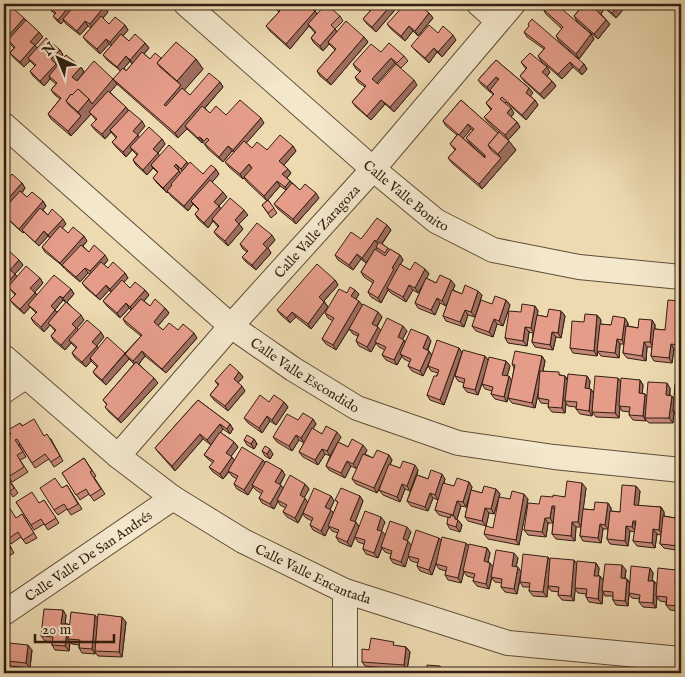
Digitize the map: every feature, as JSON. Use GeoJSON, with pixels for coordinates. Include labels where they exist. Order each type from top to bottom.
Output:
{"type":"FeatureCollection","features":[{"type":"Feature","properties":{"kind":"street","name":"Calle Valle Bonito"},"geometry":{"type":"LineString","coordinates":[[186,4],[373,169],[436,221],[493,250],[579,267],[681,276]]}},
{"type":"Feature","properties":{"kind":"street"},"geometry":{"type":"LineString","coordinates":[[479,4],[506,12]]}},
{"type":"Feature","properties":{"kind":"street","name":"Calle Valle Zaragoza"},"geometry":{"type":"LineString","coordinates":[[118,456],[231,326],[373,169],[506,12]]}},
{"type":"Feature","properties":{"kind":"street","name":"Calle Valle Escondido"},"geometry":{"type":"LineString","coordinates":[[4,124],[231,326],[293,369],[357,408],[458,443],[554,457],[681,470]]}},
{"type":"Feature","properties":{"kind":"street","name":"Calle Valle Encantada"},"geometry":{"type":"LineString","coordinates":[[4,357],[118,456],[173,498],[243,541],[345,592],[508,643],[681,659]]}},
{"type":"Feature","properties":{"kind":"street"},"geometry":{"type":"LineString","coordinates":[[4,391],[25,377]]}},
{"type":"Feature","properties":{"kind":"street","name":"Calle Valle De San Andrés"},"geometry":{"type":"LineString","coordinates":[[4,613],[173,498]]}},
{"type":"Feature","properties":{"kind":"street"},"geometry":{"type":"LineString","coordinates":[[345,592],[345,673]]}},
{"type":"Feature","properties":{"kind":"building"},"geometry":{"type":"Polygon","coordinates":[[[4,4],[8,4],[24,18],[4,41],[4,4]]]}},
{"type":"Feature","properties":{"kind":"building"},"geometry":{"type":"Polygon","coordinates":[[[45,4],[71,4],[58,20],[53,16],[56,13],[45,4]]]}},
{"type":"Feature","properties":{"kind":"building"},"geometry":{"type":"Polygon","coordinates":[[[76,4],[87,4],[89,6],[91,4],[100,4],[104,7],[90,24],[85,21],[77,31],[63,19],[76,4]]]}},
{"type":"Feature","properties":{"kind":"building"},"geometry":{"type":"Polygon","coordinates":[[[271,4],[286,4],[288,6],[290,4],[313,4],[310,7],[315,11],[286,44],[266,26],[280,11],[271,4]]]}},
{"type":"Feature","properties":{"kind":"building"},"geometry":{"type":"Polygon","coordinates":[[[326,4],[340,16],[331,25],[335,29],[320,46],[311,38],[316,32],[308,24],[326,4]]]}},
{"type":"Feature","properties":{"kind":"building"},"geometry":{"type":"Polygon","coordinates":[[[363,4],[392,4],[372,27],[363,19],[371,10],[363,4]]]}},
{"type":"Feature","properties":{"kind":"building"},"geometry":{"type":"Polygon","coordinates":[[[405,4],[412,10],[418,4],[429,13],[415,31],[409,26],[401,36],[387,24],[405,4]]]}},
{"type":"Feature","properties":{"kind":"building"},"geometry":{"type":"Polygon","coordinates":[[[549,4],[556,4],[591,34],[576,54],[556,36],[563,27],[543,9],[549,4]]]}},
{"type":"Feature","properties":{"kind":"building"},"geometry":{"type":"Polygon","coordinates":[[[576,4],[597,4],[600,6],[596,10],[606,20],[594,34],[574,16],[581,8],[576,4]]]}},
{"type":"Feature","properties":{"kind":"building"},"geometry":{"type":"Polygon","coordinates":[[[602,4],[620,4],[612,13],[602,4]]]}},
{"type":"Feature","properties":{"kind":"building"},"geometry":{"type":"Polygon","coordinates":[[[101,16],[109,24],[115,17],[125,25],[110,42],[106,39],[97,49],[83,37],[101,16]]]}},
{"type":"Feature","properties":{"kind":"building"},"geometry":{"type":"Polygon","coordinates":[[[532,19],[584,64],[579,70],[570,62],[558,74],[538,56],[545,48],[524,32],[532,19]]]}},
{"type":"Feature","properties":{"kind":"building"},"geometry":{"type":"Polygon","coordinates":[[[26,20],[39,32],[30,42],[35,45],[20,62],[10,53],[15,47],[8,40],[26,20]]]}},
{"type":"Feature","properties":{"kind":"building"},"geometry":{"type":"Polygon","coordinates":[[[346,21],[364,37],[327,80],[317,71],[336,49],[328,42],[346,21]]]}},
{"type":"Feature","properties":{"kind":"building"},"geometry":{"type":"Polygon","coordinates":[[[429,25],[438,33],[443,26],[453,35],[438,52],[434,48],[425,58],[411,46],[429,25]]]}},
{"type":"Feature","properties":{"kind":"building"},"geometry":{"type":"Polygon","coordinates":[[[121,34],[129,41],[135,34],[145,43],[130,60],[126,56],[117,67],[103,55],[121,34]]]}},
{"type":"Feature","properties":{"kind":"building"},"geometry":{"type":"Polygon","coordinates":[[[46,38],[60,50],[51,59],[56,64],[40,81],[30,71],[36,65],[28,58],[46,38]]]}},
{"type":"Feature","properties":{"kind":"building"},"geometry":{"type":"Polygon","coordinates":[[[176,42],[196,59],[177,81],[157,63],[176,42]]]}},
{"type":"Feature","properties":{"kind":"building"},"geometry":{"type":"Polygon","coordinates":[[[389,43],[404,56],[397,63],[391,58],[372,79],[378,84],[396,64],[414,80],[390,107],[381,100],[367,116],[352,102],[366,86],[355,77],[361,71],[353,64],[371,44],[381,52],[389,43]]]}},
{"type":"Feature","properties":{"kind":"building"},"geometry":{"type":"Polygon","coordinates":[[[142,52],[150,59],[155,53],[161,58],[157,63],[181,85],[164,105],[166,106],[182,88],[190,95],[209,73],[220,82],[175,133],[113,79],[123,68],[126,71],[142,52]]]}},
{"type":"Feature","properties":{"kind":"building"},"geometry":{"type":"Polygon","coordinates":[[[530,53],[547,67],[542,72],[552,81],[540,94],[520,76],[527,68],[521,62],[530,53]]]}},
{"type":"Feature","properties":{"kind":"building"},"geometry":{"type":"Polygon","coordinates":[[[66,55],[81,67],[72,77],[77,81],[94,61],[113,79],[92,104],[78,89],[71,94],[66,101],[81,116],[68,131],[48,114],[61,98],[51,90],[57,83],[49,76],[66,55]]]}},
{"type":"Feature","properties":{"kind":"building"},"geometry":{"type":"Polygon","coordinates":[[[496,60],[529,88],[526,93],[535,100],[522,115],[502,97],[500,99],[511,108],[507,113],[517,122],[505,135],[484,117],[492,109],[486,103],[494,94],[490,90],[499,79],[496,77],[487,87],[478,80],[496,60]]]}},
{"type":"Feature","properties":{"kind":"building"},"geometry":{"type":"Polygon","coordinates":[[[78,89],[89,99],[78,112],[66,101],[78,89]]]}},
{"type":"Feature","properties":{"kind":"building"},"geometry":{"type":"Polygon","coordinates":[[[108,91],[126,107],[102,134],[91,125],[97,119],[89,112],[108,91]]]}},
{"type":"Feature","properties":{"kind":"building"},"geometry":{"type":"Polygon","coordinates":[[[240,100],[261,118],[233,150],[228,146],[219,157],[205,144],[209,140],[207,138],[204,141],[200,137],[198,138],[185,126],[202,106],[210,113],[216,106],[226,115],[240,100]]]}},
{"type":"Feature","properties":{"kind":"building"},"geometry":{"type":"Polygon","coordinates":[[[461,100],[498,133],[488,145],[501,158],[479,184],[448,158],[456,149],[450,144],[458,134],[443,121],[461,100]],[[468,124],[459,135],[485,158],[485,155],[466,138],[474,129],[468,124]]]}},
{"type":"Feature","properties":{"kind":"building"},"geometry":{"type":"Polygon","coordinates":[[[129,110],[142,121],[133,131],[138,135],[123,152],[112,142],[117,137],[110,130],[129,110]]]}},
{"type":"Feature","properties":{"kind":"building"},"geometry":{"type":"Polygon","coordinates":[[[149,127],[162,139],[153,149],[158,153],[143,170],[133,160],[138,154],[130,147],[149,127]]]}},
{"type":"Feature","properties":{"kind":"building"},"geometry":{"type":"Polygon","coordinates":[[[499,132],[509,141],[498,154],[488,145],[499,132]]]}},
{"type":"Feature","properties":{"kind":"building"},"geometry":{"type":"Polygon","coordinates":[[[280,135],[293,146],[279,161],[288,169],[282,174],[290,181],[285,187],[277,181],[264,196],[244,177],[252,168],[249,164],[240,174],[225,162],[244,141],[252,148],[257,142],[267,150],[280,135]]]}},
{"type":"Feature","properties":{"kind":"building"},"geometry":{"type":"Polygon","coordinates":[[[169,145],[187,162],[181,169],[176,164],[174,166],[179,171],[163,188],[153,178],[158,172],[151,165],[169,145]]]}},
{"type":"Feature","properties":{"kind":"building"},"geometry":{"type":"Polygon","coordinates":[[[190,162],[203,174],[211,165],[216,169],[184,206],[167,191],[190,162]]]}},
{"type":"Feature","properties":{"kind":"building"},"geometry":{"type":"Polygon","coordinates":[[[12,174],[22,183],[7,200],[4,197],[4,177],[7,180],[12,174]]]}},
{"type":"Feature","properties":{"kind":"building"},"geometry":{"type":"Polygon","coordinates":[[[210,180],[223,192],[214,202],[219,206],[204,223],[195,214],[199,209],[191,201],[210,180]]]}},
{"type":"Feature","properties":{"kind":"building"},"geometry":{"type":"Polygon","coordinates":[[[292,183],[300,190],[305,184],[316,193],[293,219],[274,204],[292,183]]]}},
{"type":"Feature","properties":{"kind":"building"},"geometry":{"type":"Polygon","coordinates":[[[20,191],[27,197],[32,192],[43,201],[19,229],[4,215],[4,209],[20,191]]]}},
{"type":"Feature","properties":{"kind":"building"},"geometry":{"type":"Polygon","coordinates":[[[230,198],[244,210],[235,220],[239,224],[225,241],[214,232],[219,226],[212,219],[230,198]]]}},
{"type":"Feature","properties":{"kind":"building"},"geometry":{"type":"Polygon","coordinates":[[[268,200],[274,208],[268,213],[262,205],[268,200]]]}},
{"type":"Feature","properties":{"kind":"building"},"geometry":{"type":"Polygon","coordinates":[[[40,208],[48,215],[52,209],[63,219],[48,235],[44,231],[35,242],[22,230],[40,208]]]}},
{"type":"Feature","properties":{"kind":"building"},"geometry":{"type":"Polygon","coordinates":[[[377,218],[387,225],[362,258],[357,254],[349,265],[335,255],[351,232],[361,239],[377,218]]]}},
{"type":"Feature","properties":{"kind":"building"},"geometry":{"type":"Polygon","coordinates":[[[257,223],[272,235],[263,244],[267,248],[252,265],[242,257],[248,251],[240,244],[257,223]]]}},
{"type":"Feature","properties":{"kind":"building"},"geometry":{"type":"Polygon","coordinates":[[[60,226],[68,233],[73,227],[84,236],[60,263],[42,247],[60,226]]]}},
{"type":"Feature","properties":{"kind":"building"},"geometry":{"type":"Polygon","coordinates":[[[379,242],[388,248],[385,253],[376,247],[379,242]]]}},
{"type":"Feature","properties":{"kind":"building"},"geometry":{"type":"Polygon","coordinates":[[[81,245],[89,252],[94,245],[105,255],[90,271],[85,268],[76,277],[62,265],[81,245]]]}},
{"type":"Feature","properties":{"kind":"building"},"geometry":{"type":"Polygon","coordinates":[[[6,248],[19,260],[10,270],[15,274],[4,287],[4,251],[6,248]]]}},
{"type":"Feature","properties":{"kind":"building"},"geometry":{"type":"Polygon","coordinates":[[[375,249],[385,256],[390,249],[400,255],[378,298],[368,292],[374,281],[361,272],[375,249]]]}},
{"type":"Feature","properties":{"kind":"building"},"geometry":{"type":"Polygon","coordinates":[[[101,262],[108,268],[113,262],[125,273],[110,289],[106,285],[96,296],[82,283],[101,262]]]}},
{"type":"Feature","properties":{"kind":"building"},"geometry":{"type":"Polygon","coordinates":[[[415,262],[425,269],[415,288],[409,285],[403,297],[387,288],[400,264],[410,270],[415,262]]]}},
{"type":"Feature","properties":{"kind":"building"},"geometry":{"type":"Polygon","coordinates":[[[317,264],[335,280],[319,297],[324,302],[308,324],[292,312],[287,318],[277,310],[317,264]]]}},
{"type":"Feature","properties":{"kind":"building"},"geometry":{"type":"Polygon","coordinates":[[[26,266],[40,278],[30,288],[35,293],[20,309],[10,300],[16,294],[8,287],[26,266]]]}},
{"type":"Feature","properties":{"kind":"building"},"geometry":{"type":"Polygon","coordinates":[[[54,275],[71,289],[63,298],[60,296],[51,306],[55,310],[41,327],[31,318],[37,312],[28,305],[54,275]]]}},
{"type":"Feature","properties":{"kind":"building"},"geometry":{"type":"Polygon","coordinates":[[[440,275],[451,280],[442,301],[437,298],[431,310],[415,303],[426,278],[436,283],[440,275]]]}},
{"type":"Feature","properties":{"kind":"building"},"geometry":{"type":"Polygon","coordinates":[[[122,280],[130,288],[135,282],[145,290],[130,307],[126,303],[117,313],[103,301],[122,280]]]}},
{"type":"Feature","properties":{"kind":"building"},"geometry":{"type":"Polygon","coordinates":[[[465,285],[478,291],[471,312],[465,310],[460,322],[443,316],[452,290],[462,294],[465,285]]]}},
{"type":"Feature","properties":{"kind":"building"},"geometry":{"type":"Polygon","coordinates":[[[350,287],[355,290],[351,296],[359,301],[333,345],[322,339],[334,318],[325,313],[339,289],[347,293],[350,287]]]}},
{"type":"Feature","properties":{"kind":"building"},"geometry":{"type":"Polygon","coordinates":[[[495,296],[506,300],[499,321],[494,319],[489,332],[472,326],[481,300],[492,304],[495,296]]]}},
{"type":"Feature","properties":{"kind":"building"},"geometry":{"type":"Polygon","coordinates":[[[141,299],[150,306],[155,299],[165,308],[154,322],[163,330],[169,323],[178,330],[183,324],[194,333],[162,369],[142,351],[133,361],[125,354],[142,335],[123,319],[141,299]]]}},
{"type":"Feature","properties":{"kind":"building"},"geometry":{"type":"Polygon","coordinates":[[[668,300],[681,301],[677,345],[671,344],[669,358],[651,356],[654,329],[665,330],[668,300]]]}},
{"type":"Feature","properties":{"kind":"building"},"geometry":{"type":"Polygon","coordinates":[[[66,302],[81,315],[72,324],[76,328],[61,345],[51,336],[56,330],[48,323],[66,302]]]}},
{"type":"Feature","properties":{"kind":"building"},"geometry":{"type":"Polygon","coordinates":[[[363,304],[378,312],[372,324],[378,327],[367,347],[356,341],[359,334],[349,329],[363,304]]]}},
{"type":"Feature","properties":{"kind":"building"},"geometry":{"type":"Polygon","coordinates":[[[522,304],[535,306],[531,328],[525,327],[523,341],[505,338],[509,311],[521,312],[522,304]]]}},
{"type":"Feature","properties":{"kind":"building"},"geometry":{"type":"Polygon","coordinates":[[[549,309],[561,311],[558,333],[552,332],[550,345],[532,342],[537,315],[547,317],[549,309]]]}},
{"type":"Feature","properties":{"kind":"building"},"geometry":{"type":"Polygon","coordinates":[[[585,314],[597,315],[594,351],[570,348],[572,321],[584,322],[585,314]]]}},
{"type":"Feature","properties":{"kind":"building"},"geometry":{"type":"Polygon","coordinates":[[[613,316],[625,318],[622,340],[617,339],[615,353],[597,351],[600,324],[611,325],[613,316]]]}},
{"type":"Feature","properties":{"kind":"building"},"geometry":{"type":"Polygon","coordinates":[[[387,318],[403,326],[398,337],[404,340],[394,360],[382,355],[386,347],[375,342],[387,318]]]}},
{"type":"Feature","properties":{"kind":"building"},"geometry":{"type":"Polygon","coordinates":[[[639,319],[652,320],[650,342],[644,342],[642,356],[623,353],[626,326],[638,328],[639,319]]]}},
{"type":"Feature","properties":{"kind":"building"},"geometry":{"type":"Polygon","coordinates":[[[87,320],[101,332],[92,342],[97,346],[82,362],[72,353],[77,347],[69,340],[87,320]]]}},
{"type":"Feature","properties":{"kind":"building"},"geometry":{"type":"Polygon","coordinates":[[[411,329],[428,336],[423,348],[429,351],[420,371],[408,366],[411,359],[400,354],[411,329]]]}},
{"type":"Feature","properties":{"kind":"building"},"geometry":{"type":"Polygon","coordinates":[[[681,331],[681,360],[678,359],[681,331]]]}},
{"type":"Feature","properties":{"kind":"building"},"geometry":{"type":"Polygon","coordinates":[[[107,337],[125,353],[102,380],[93,372],[98,366],[90,358],[107,337]]]}},
{"type":"Feature","properties":{"kind":"building"},"geometry":{"type":"Polygon","coordinates":[[[437,340],[459,348],[440,400],[427,395],[434,376],[437,376],[439,370],[428,366],[437,340]]]}},
{"type":"Feature","properties":{"kind":"building"},"geometry":{"type":"Polygon","coordinates":[[[463,350],[485,356],[475,390],[463,387],[465,379],[455,376],[463,350]]]}},
{"type":"Feature","properties":{"kind":"building"},"geometry":{"type":"Polygon","coordinates":[[[515,351],[542,356],[532,403],[508,398],[515,365],[512,364],[515,351]]]}},
{"type":"Feature","properties":{"kind":"building"},"geometry":{"type":"Polygon","coordinates":[[[489,357],[506,361],[502,375],[509,376],[504,397],[491,394],[493,387],[482,384],[489,357]]]}},
{"type":"Feature","properties":{"kind":"building"},"geometry":{"type":"Polygon","coordinates":[[[136,362],[154,378],[118,419],[105,407],[107,404],[103,400],[136,362]]]}},
{"type":"Feature","properties":{"kind":"building"},"geometry":{"type":"Polygon","coordinates":[[[230,364],[239,372],[234,379],[242,386],[225,406],[210,395],[219,384],[215,381],[230,364]]]}},
{"type":"Feature","properties":{"kind":"building"},"geometry":{"type":"Polygon","coordinates":[[[540,371],[559,372],[559,375],[565,376],[562,408],[548,407],[549,400],[538,398],[540,371]]]}},
{"type":"Feature","properties":{"kind":"building"},"geometry":{"type":"Polygon","coordinates":[[[568,374],[587,376],[585,388],[591,389],[589,411],[576,409],[577,402],[565,401],[568,374]]]}},
{"type":"Feature","properties":{"kind":"building"},"geometry":{"type":"Polygon","coordinates":[[[595,376],[618,378],[615,413],[592,412],[595,376]]]}},
{"type":"Feature","properties":{"kind":"building"},"geometry":{"type":"Polygon","coordinates":[[[621,378],[640,380],[639,393],[645,394],[643,416],[629,415],[630,407],[619,406],[621,378]]]}},
{"type":"Feature","properties":{"kind":"building"},"geometry":{"type":"Polygon","coordinates":[[[648,382],[667,383],[666,395],[672,396],[669,418],[645,418],[648,382]]]}},
{"type":"Feature","properties":{"kind":"building"},"geometry":{"type":"Polygon","coordinates":[[[675,384],[681,385],[681,411],[673,411],[675,384]]]}},
{"type":"Feature","properties":{"kind":"building"},"geometry":{"type":"Polygon","coordinates":[[[260,395],[269,402],[274,395],[284,402],[272,420],[267,416],[259,428],[244,418],[260,395]]]}},
{"type":"Feature","properties":{"kind":"building"},"geometry":{"type":"Polygon","coordinates":[[[198,400],[230,424],[227,429],[220,424],[207,440],[200,434],[172,466],[155,448],[198,400]]]}},
{"type":"Feature","properties":{"kind":"building"},"geometry":{"type":"Polygon","coordinates":[[[303,413],[313,419],[301,438],[296,435],[289,446],[273,437],[287,414],[298,420],[303,413]]]}},
{"type":"Feature","properties":{"kind":"building"},"geometry":{"type":"Polygon","coordinates":[[[34,419],[44,436],[47,434],[60,456],[51,462],[45,454],[32,463],[17,439],[15,440],[23,452],[17,455],[24,467],[8,477],[4,469],[4,438],[11,434],[8,430],[20,423],[22,426],[34,419]]]}},
{"type":"Feature","properties":{"kind":"building"},"geometry":{"type":"Polygon","coordinates":[[[326,426],[337,432],[327,451],[322,449],[315,460],[299,452],[312,428],[322,434],[326,426]]]}},
{"type":"Feature","properties":{"kind":"building"},"geometry":{"type":"Polygon","coordinates":[[[220,432],[234,442],[226,453],[232,457],[220,474],[209,467],[214,461],[204,455],[220,432]]]}},
{"type":"Feature","properties":{"kind":"building"},"geometry":{"type":"Polygon","coordinates":[[[247,435],[254,439],[251,444],[244,440],[247,435]]]}},
{"type":"Feature","properties":{"kind":"building"},"geometry":{"type":"Polygon","coordinates":[[[352,439],[363,445],[353,464],[347,461],[341,473],[326,466],[338,442],[348,447],[352,439]]]}},
{"type":"Feature","properties":{"kind":"building"},"geometry":{"type":"Polygon","coordinates":[[[265,446],[270,449],[267,454],[262,451],[265,446]]]}},
{"type":"Feature","properties":{"kind":"building"},"geometry":{"type":"Polygon","coordinates":[[[242,447],[263,460],[244,490],[234,484],[238,476],[228,471],[242,447]]]}},
{"type":"Feature","properties":{"kind":"building"},"geometry":{"type":"Polygon","coordinates":[[[377,450],[389,455],[374,488],[352,479],[363,454],[373,458],[377,450]]]}},
{"type":"Feature","properties":{"kind":"building"},"geometry":{"type":"Polygon","coordinates":[[[84,458],[101,489],[90,496],[86,489],[76,495],[62,473],[84,458]]]}},
{"type":"Feature","properties":{"kind":"building"},"geometry":{"type":"Polygon","coordinates":[[[266,461],[282,470],[275,482],[281,485],[270,504],[259,498],[263,491],[252,485],[266,461]]]}},
{"type":"Feature","properties":{"kind":"building"},"geometry":{"type":"Polygon","coordinates":[[[403,461],[415,465],[407,486],[402,484],[397,497],[379,490],[389,464],[400,468],[403,461]]]}},
{"type":"Feature","properties":{"kind":"building"},"geometry":{"type":"Polygon","coordinates":[[[431,470],[442,474],[435,495],[430,493],[425,507],[407,501],[417,475],[428,479],[431,470]]]}},
{"type":"Feature","properties":{"kind":"building"},"geometry":{"type":"Polygon","coordinates":[[[4,473],[14,488],[9,492],[4,481],[4,473]]]}},
{"type":"Feature","properties":{"kind":"building"},"geometry":{"type":"Polygon","coordinates":[[[290,475],[305,484],[300,495],[305,498],[295,518],[283,512],[287,505],[277,500],[290,475]]]}},
{"type":"Feature","properties":{"kind":"building"},"geometry":{"type":"Polygon","coordinates":[[[55,478],[62,488],[67,485],[78,504],[68,510],[64,504],[54,510],[40,488],[55,478]]]}},
{"type":"Feature","properties":{"kind":"building"},"geometry":{"type":"Polygon","coordinates":[[[457,478],[469,482],[463,502],[457,501],[453,515],[435,510],[443,483],[454,486],[457,478]]]}},
{"type":"Feature","properties":{"kind":"building"},"geometry":{"type":"Polygon","coordinates":[[[567,481],[582,483],[578,522],[572,522],[571,536],[552,534],[555,506],[552,506],[550,518],[545,518],[542,532],[524,530],[528,503],[539,504],[541,496],[565,497],[567,481]]]}},
{"type":"Feature","properties":{"kind":"building"},"geometry":{"type":"Polygon","coordinates":[[[622,485],[636,486],[634,505],[661,507],[659,530],[653,529],[652,543],[633,541],[636,521],[633,521],[632,527],[626,526],[625,541],[607,539],[610,511],[620,512],[622,485]]]}},
{"type":"Feature","properties":{"kind":"building"},"geometry":{"type":"Polygon","coordinates":[[[484,486],[496,489],[491,509],[485,508],[482,521],[465,517],[471,490],[482,493],[484,486]]]}},
{"type":"Feature","properties":{"kind":"building"},"geometry":{"type":"Polygon","coordinates":[[[314,488],[331,496],[325,507],[331,510],[321,531],[310,525],[313,518],[303,513],[314,488]]]}},
{"type":"Feature","properties":{"kind":"building"},"geometry":{"type":"Polygon","coordinates":[[[341,488],[360,496],[350,520],[356,522],[347,542],[336,537],[339,530],[328,526],[338,502],[335,500],[341,488]]]}},
{"type":"Feature","properties":{"kind":"building"},"geometry":{"type":"Polygon","coordinates":[[[512,491],[524,494],[516,540],[484,534],[486,526],[493,528],[499,497],[510,499],[512,491]]]}},
{"type":"Feature","properties":{"kind":"building"},"geometry":{"type":"Polygon","coordinates":[[[32,492],[39,503],[44,500],[56,518],[45,525],[41,519],[31,525],[16,502],[32,492]]]}},
{"type":"Feature","properties":{"kind":"building"},"geometry":{"type":"Polygon","coordinates":[[[595,502],[608,503],[605,525],[600,524],[598,538],[580,536],[583,509],[594,510],[595,502]]]}},
{"type":"Feature","properties":{"kind":"building"},"geometry":{"type":"Polygon","coordinates":[[[9,507],[16,518],[22,514],[34,533],[23,540],[18,532],[8,539],[4,532],[4,511],[9,507]]]}},
{"type":"Feature","properties":{"kind":"building"},"geometry":{"type":"Polygon","coordinates":[[[676,509],[681,510],[679,546],[660,544],[663,516],[675,518],[676,509]]]}},
{"type":"Feature","properties":{"kind":"building"},"geometry":{"type":"Polygon","coordinates":[[[365,511],[381,517],[377,530],[382,531],[374,553],[363,549],[365,540],[355,537],[365,511]]]}},
{"type":"Feature","properties":{"kind":"building"},"geometry":{"type":"Polygon","coordinates":[[[451,515],[458,520],[456,527],[447,524],[448,517],[450,518],[451,515]]]}},
{"type":"Feature","properties":{"kind":"building"},"geometry":{"type":"Polygon","coordinates":[[[390,521],[407,527],[403,539],[408,541],[401,562],[390,558],[392,551],[381,547],[390,521]]]}},
{"type":"Feature","properties":{"kind":"building"},"geometry":{"type":"Polygon","coordinates":[[[416,530],[439,538],[429,570],[417,566],[419,559],[408,556],[416,530]]]}},
{"type":"Feature","properties":{"kind":"building"},"geometry":{"type":"Polygon","coordinates":[[[4,536],[11,548],[4,552],[4,536]]]}},
{"type":"Feature","properties":{"kind":"building"},"geometry":{"type":"Polygon","coordinates":[[[442,537],[466,543],[458,578],[445,575],[447,567],[436,564],[442,537]]]}},
{"type":"Feature","properties":{"kind":"building"},"geometry":{"type":"Polygon","coordinates":[[[469,544],[487,548],[484,561],[490,563],[486,584],[473,581],[475,574],[463,571],[469,544]]]}},
{"type":"Feature","properties":{"kind":"building"},"geometry":{"type":"Polygon","coordinates":[[[496,550],[514,553],[512,566],[518,567],[514,589],[501,587],[502,579],[491,577],[496,550]]]}},
{"type":"Feature","properties":{"kind":"building"},"geometry":{"type":"Polygon","coordinates":[[[523,554],[548,557],[543,592],[529,591],[530,583],[520,582],[523,554]]]}},
{"type":"Feature","properties":{"kind":"building"},"geometry":{"type":"Polygon","coordinates":[[[550,558],[574,560],[571,596],[558,595],[559,587],[548,586],[550,558]]]}},
{"type":"Feature","properties":{"kind":"building"},"geometry":{"type":"Polygon","coordinates":[[[577,561],[596,563],[594,576],[600,576],[598,599],[586,597],[587,589],[575,588],[577,561]]]}},
{"type":"Feature","properties":{"kind":"building"},"geometry":{"type":"Polygon","coordinates":[[[605,564],[622,565],[621,578],[627,579],[625,601],[613,600],[613,592],[602,591],[605,564]]]}},
{"type":"Feature","properties":{"kind":"building"},"geometry":{"type":"Polygon","coordinates":[[[631,566],[650,568],[648,581],[654,581],[653,603],[639,602],[640,595],[629,593],[631,566]]]}},
{"type":"Feature","properties":{"kind":"building"},"geometry":{"type":"Polygon","coordinates":[[[658,568],[676,570],[675,583],[681,584],[680,606],[666,605],[667,597],[656,596],[658,568]]]}},
{"type":"Feature","properties":{"kind":"building"},"geometry":{"type":"Polygon","coordinates":[[[44,609],[63,610],[61,624],[68,624],[65,646],[52,645],[53,637],[41,636],[44,609]]]}},
{"type":"Feature","properties":{"kind":"building"},"geometry":{"type":"Polygon","coordinates":[[[71,612],[95,615],[92,649],[79,648],[80,640],[68,639],[71,612]]]}},
{"type":"Feature","properties":{"kind":"building"},"geometry":{"type":"Polygon","coordinates":[[[98,614],[122,617],[119,652],[95,651],[98,614]]]}},
{"type":"Feature","properties":{"kind":"building"},"geometry":{"type":"Polygon","coordinates":[[[371,638],[394,642],[393,645],[406,647],[404,665],[362,662],[362,649],[369,650],[371,638]]]}},
{"type":"Feature","properties":{"kind":"building"},"geometry":{"type":"Polygon","coordinates":[[[9,643],[28,645],[26,663],[7,661],[9,643]]]}},
{"type":"Feature","properties":{"kind":"building"},"geometry":{"type":"Polygon","coordinates":[[[427,665],[440,666],[439,673],[427,673],[427,665]]]}},
{"type":"Feature","properties":{"kind":"building"},"geometry":{"type":"Polygon","coordinates":[[[454,670],[466,672],[466,673],[454,673],[454,670]]]}}]}
